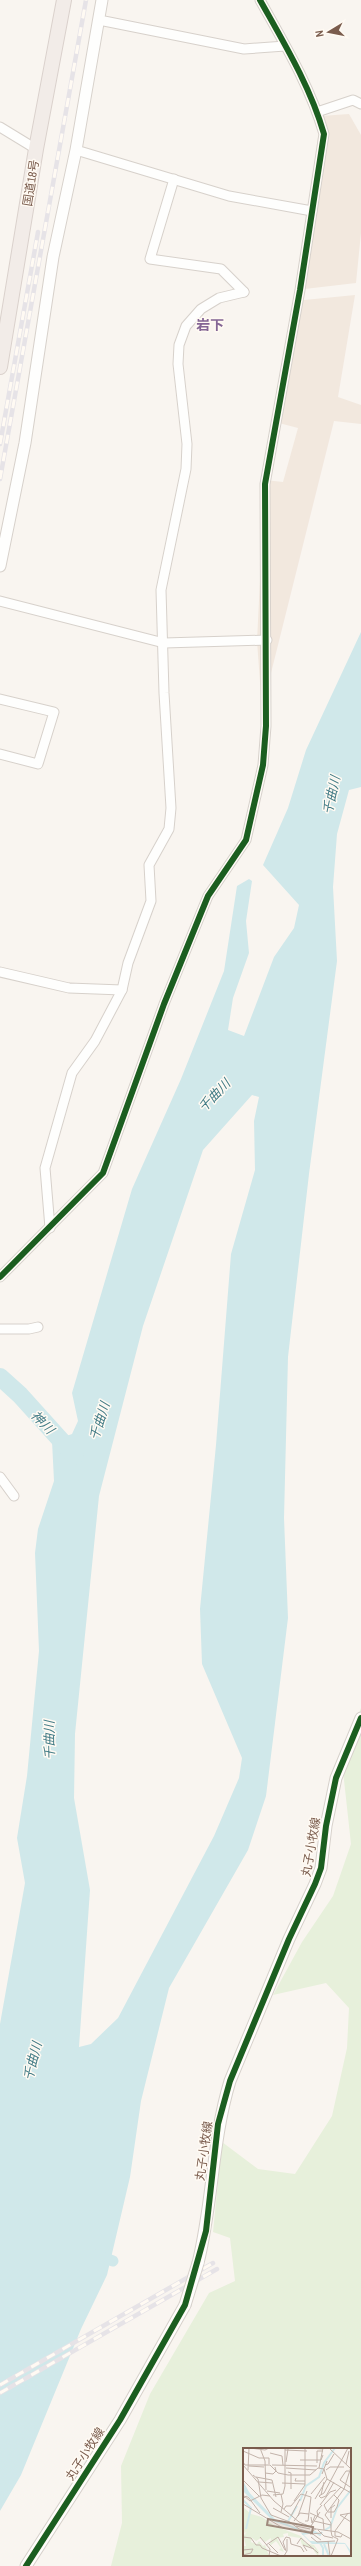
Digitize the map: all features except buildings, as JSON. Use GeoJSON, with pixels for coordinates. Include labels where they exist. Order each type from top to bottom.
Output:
{"type":"FeatureCollection","features":[{"type":"Feature","properties":{"kind":"highway","name":"国道18号"},"geometry":{"type":"LineString","coordinates":[[0,366],[36,149],[64,0]]}},
{"type":"Feature","properties":{"kind":"street"},"geometry":{"type":"LineString","coordinates":[[0,566],[25,443],[53,257],[76,150],[102,0]]}},
{"type":"Feature","properties":{"kind":"street"},"geometry":{"type":"LineString","coordinates":[[0,1277],[103,1173],[164,1004],[208,896],[246,840],[263,765],[267,640],[265,484],[324,134],[317,112],[285,46],[260,0]]}},
{"type":"Feature","properties":{"kind":"street"},"geometry":{"type":"LineString","coordinates":[[99,20],[244,49],[285,46]]}},
{"type":"Feature","properties":{"kind":"street"},"geometry":{"type":"LineString","coordinates":[[317,112],[353,100],[361,104]]}},
{"type":"Feature","properties":{"kind":"street"},"geometry":{"type":"LineString","coordinates":[[0,127],[36,149]]}},
{"type":"Feature","properties":{"kind":"street"},"geometry":{"type":"LineString","coordinates":[[76,150],[229,196],[312,211]]}},
{"type":"Feature","properties":{"kind":"street"},"geometry":{"type":"LineString","coordinates":[[50,1228],[45,1168],[72,1073],[95,1041],[122,990],[128,963],[151,901],[149,865],[169,829],[171,808],[164,693],[164,643],[161,590],[186,469],[187,444],[178,364],[179,345],[186,326],[201,309],[219,298],[244,292],[221,269],[150,259],[174,179]]}},
{"type":"Feature","properties":{"kind":"street"},"geometry":{"type":"LineString","coordinates":[[0,601],[164,643],[267,640]]}},
{"type":"Feature","properties":{"kind":"street"},"geometry":{"type":"LineString","coordinates":[[0,699],[54,712],[38,764],[0,754]]}},
{"type":"Feature","properties":{"kind":"street"},"geometry":{"type":"LineString","coordinates":[[0,972],[68,988],[122,990]]}},
{"type":"Feature","properties":{"kind":"street"},"geometry":{"type":"LineString","coordinates":[[0,1329],[29,1329],[38,1327]]}},
{"type":"Feature","properties":{"kind":"street"},"geometry":{"type":"LineString","coordinates":[[0,1477],[14,1496]]}},
{"type":"Feature","properties":{"kind":"street","name":"丸子小牧線"},"geometry":{"type":"LineString","coordinates":[[26,2566],[120,2420],[185,2305],[206,2231],[218,2124],[223,2103],[230,2081],[289,1939],[321,1868],[326,1826],[336,1778],[361,1718]]}},
{"type":"Feature","properties":{"kind":"shaded area"},"geometry":{"type":"Polygon","coordinates":[[[349,114],[361,135],[361,233],[356,283],[296,290],[321,116],[349,114]]]}},
{"type":"Feature","properties":{"kind":"shaded area"},"geometry":{"type":"Polygon","coordinates":[[[355,295],[338,397],[361,405],[361,424],[334,421],[262,709],[257,641],[265,480],[283,482],[298,428],[275,422],[294,301],[355,295]]]}},
{"type":"Feature","properties":{"kind":"green space"},"geometry":{"type":"Polygon","coordinates":[[[361,1708],[361,2566],[111,2566],[122,2523],[121,2466],[150,2394],[209,2293],[235,2281],[230,2238],[213,2232],[222,2142],[258,2169],[295,2174],[332,2116],[347,2048],[349,2008],[326,1983],[273,1995],[302,1942],[333,1896],[351,1844],[343,1771],[347,1743],[361,1708]]]}},
{"type":"Feature","properties":{"kind":"water","name":"千曲川"},"geometry":{"type":"Polygon","coordinates":[[[361,632],[361,787],[349,790],[337,834],[333,887],[337,961],[309,1174],[288,1357],[284,1518],[288,1618],[266,1796],[248,1850],[169,1988],[141,2101],[130,2177],[107,2275],[81,2329],[21,2475],[0,2511],[0,2024],[25,1883],[17,1838],[27,1776],[39,1651],[35,1553],[38,1529],[54,1481],[52,1441],[72,1434],[78,1421],[72,1393],[132,1189],[181,1079],[224,971],[237,886],[249,879],[252,881],[246,921],[249,953],[233,998],[228,1030],[244,1036],[274,957],[294,928],[299,905],[263,865],[288,808],[306,750],[361,632]],[[252,1095],[203,1150],[143,1326],[99,1496],[75,1734],[74,1798],[90,1890],[79,2047],[91,2044],[118,2018],[214,1836],[239,1778],[242,1758],[202,1664],[200,1609],[216,1445],[231,1254],[255,1170],[254,1121],[259,1097],[252,1095]]]}},
{"type":"Feature","properties":{"kind":"waterway","name":"神川"},"geometry":{"type":"LineString","coordinates":[[0,1377],[20,1395],[75,1456]]}},
{"type":"Feature","properties":{"kind":"waterway"},"geometry":{"type":"LineString","coordinates":[[96,2255],[113,2261]]}},
{"type":"Feature","properties":{"kind":"railway"},"geometry":{"type":"LineString","coordinates":[[0,479],[86,0]]}},
{"type":"Feature","properties":{"kind":"railway"},"geometry":{"type":"LineString","coordinates":[[0,444],[38,232]]}},
{"type":"Feature","properties":{"kind":"railway"},"geometry":{"type":"LineString","coordinates":[[0,2385],[213,2263]]}},
{"type":"Feature","properties":{"kind":"railway"},"geometry":{"type":"LineString","coordinates":[[0,2393],[217,2269]]}},
{"type":"Feature","properties":{"kind":"cycle path"},"geometry":{"type":"LineString","coordinates":[[0,1277],[103,1173],[164,1004],[208,896],[246,840],[263,765],[266,726],[265,484],[300,290],[324,134],[304,82],[260,0]]}},
{"type":"Feature","properties":{"kind":"cycle path"},"geometry":{"type":"LineString","coordinates":[[26,2566],[120,2420],[185,2305],[206,2231],[218,2124],[230,2081],[289,1939],[321,1868],[326,1826],[336,1778],[361,1718]]}},
{"type":"Feature","properties":{"kind":"district","name":"岩下"},"geometry":{"type":"Point","coordinates":[210,325]}}]}
